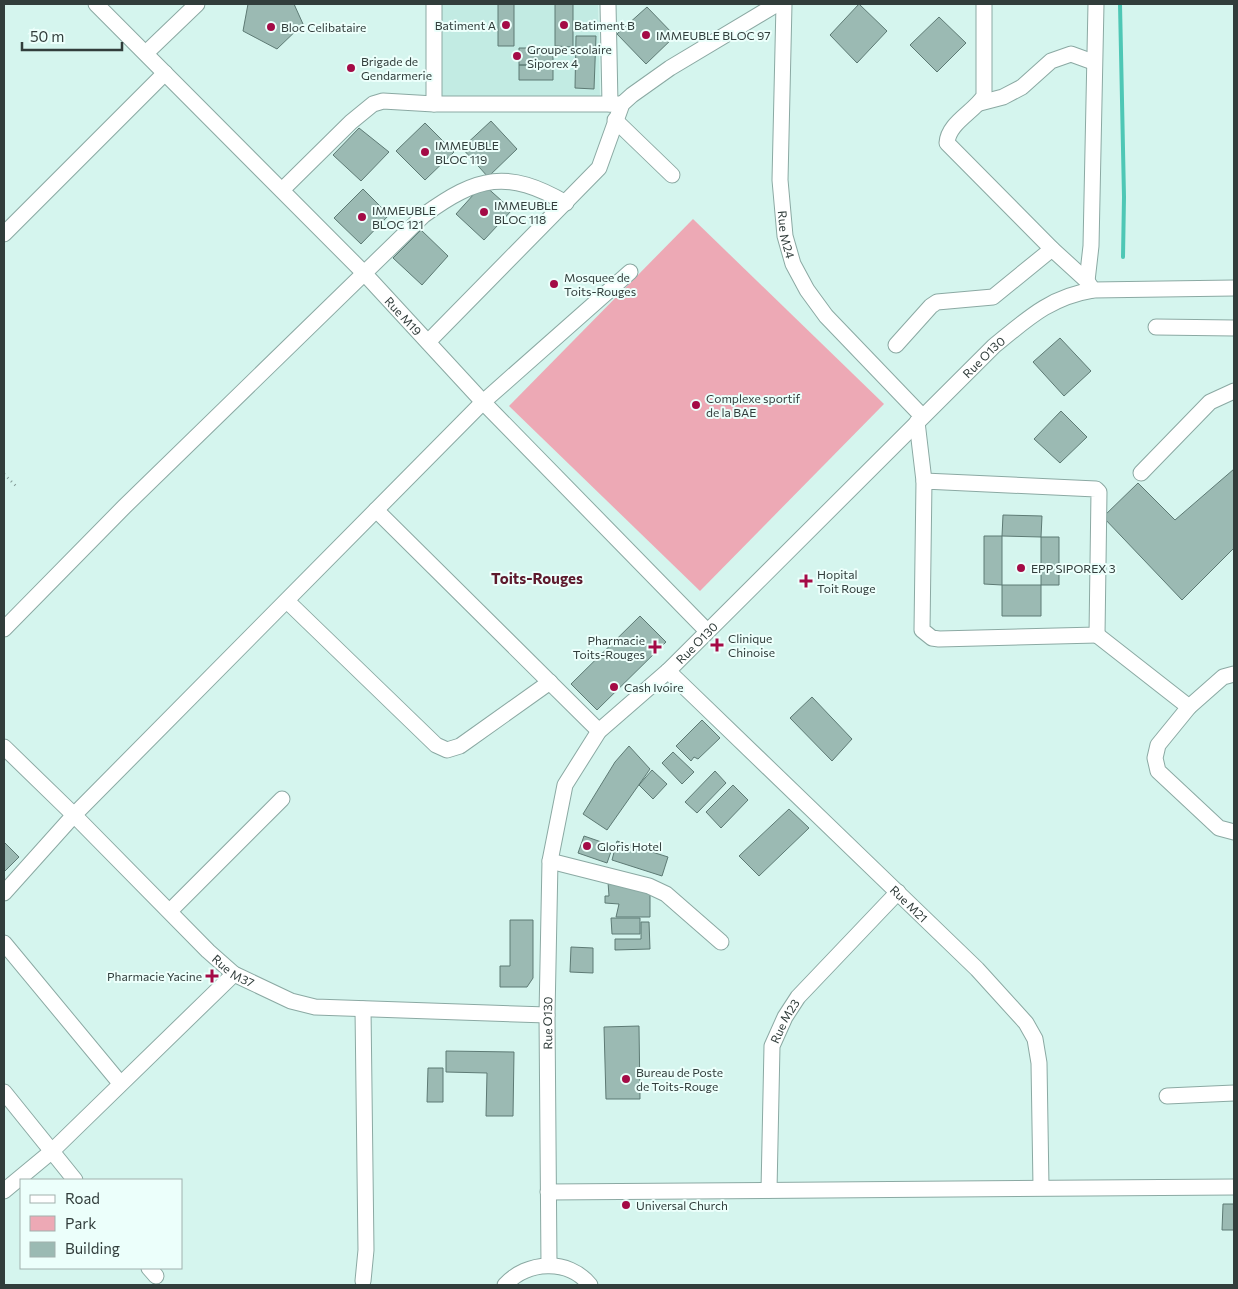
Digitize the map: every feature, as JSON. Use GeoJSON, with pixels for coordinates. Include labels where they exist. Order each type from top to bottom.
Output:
{"type":"FeatureCollection","features":[{"type":"Feature","properties":{"kind":"street","name":"Rue M19"},"geometry":{"type":"LineString","coordinates":[[96,4],[364,273],[483,402],[706,631]]}},
{"type":"Feature","properties":{"kind":"street"},"geometry":{"type":"LineString","coordinates":[[146,53],[196,4]]}},
{"type":"Feature","properties":{"kind":"street"},"geometry":{"type":"LineString","coordinates":[[434,4],[434,104]]}},
{"type":"Feature","properties":{"kind":"street"},"geometry":{"type":"LineString","coordinates":[[428,342],[599,168],[615,120],[616,104],[608,4]]}},
{"type":"Feature","properties":{"kind":"street"},"geometry":{"type":"LineString","coordinates":[[282,190],[351,122],[373,104],[383,101],[434,104],[616,104],[670,68],[777,4]]}},
{"type":"Feature","properties":{"kind":"street","name":"Rue M24"},"geometry":{"type":"LineString","coordinates":[[784,4],[780,180],[785,236],[793,264],[807,290],[826,316],[920,419]]}},
{"type":"Feature","properties":{"kind":"street"},"geometry":{"type":"LineString","coordinates":[[984,4],[984,96],[980,103],[951,129],[947,143],[1090,285]]}},
{"type":"Feature","properties":{"kind":"street"},"geometry":{"type":"LineString","coordinates":[[1090,285],[1093,62],[1096,4]]}},
{"type":"Feature","properties":{"kind":"street"},"geometry":{"type":"LineString","coordinates":[[980,103],[1003,97],[1022,87],[1051,61],[1071,54],[1093,62]]}},
{"type":"Feature","properties":{"kind":"street"},"geometry":{"type":"LineString","coordinates":[[4,234],[165,73]]}},
{"type":"Feature","properties":{"kind":"street"},"geometry":{"type":"LineString","coordinates":[[615,120],[672,175]]}},
{"type":"Feature","properties":{"kind":"street"},"geometry":{"type":"LineString","coordinates":[[4,629],[124,507],[424,215],[476,185],[494,180],[509,180],[544,190],[566,203]]}},
{"type":"Feature","properties":{"kind":"street"},"geometry":{"type":"LineString","coordinates":[[896,345],[931,306],[937,302],[993,297],[1052,249]]}},
{"type":"Feature","properties":{"kind":"street"},"geometry":{"type":"LineString","coordinates":[[4,893],[74,815],[483,402],[630,272]]}},
{"type":"Feature","properties":{"kind":"street","name":"Rue O130"},"geometry":{"type":"LineString","coordinates":[[549,1264],[547,1015],[550,860],[565,785],[599,731],[668,671],[994,346],[1039,309],[1090,285],[1234,288]]}},
{"type":"Feature","properties":{"kind":"street"},"geometry":{"type":"LineString","coordinates":[[1156,327],[1234,328]]}},
{"type":"Feature","properties":{"kind":"street"},"geometry":{"type":"LineString","coordinates":[[1141,473],[1210,402],[1234,391]]}},
{"type":"Feature","properties":{"kind":"street"},"geometry":{"type":"LineString","coordinates":[[920,419],[924,481],[922,630],[932,638],[940,639],[1097,635],[1189,707]]}},
{"type":"Feature","properties":{"kind":"street"},"geometry":{"type":"LineString","coordinates":[[924,481],[1096,489],[1099,492],[1097,635]]}},
{"type":"Feature","properties":{"kind":"street"},"geometry":{"type":"LineString","coordinates":[[376,510],[599,731]]}},
{"type":"Feature","properties":{"kind":"street"},"geometry":{"type":"LineString","coordinates":[[287,601],[436,745],[447,750],[460,746],[550,682]]}},
{"type":"Feature","properties":{"kind":"street","name":"Rue M21"},"geometry":{"type":"LineString","coordinates":[[668,671],[977,969],[1026,1023],[1035,1039],[1039,1063],[1041,1187]]}},
{"type":"Feature","properties":{"kind":"street"},"geometry":{"type":"LineString","coordinates":[[1234,674],[1223,677],[1189,707],[1158,745],[1155,758],[1158,771],[1218,828],[1234,832]]}},
{"type":"Feature","properties":{"kind":"street","name":"Rue M37"},"geometry":{"type":"LineString","coordinates":[[4,747],[208,951],[234,974],[291,1001],[315,1007],[547,1015]]}},
{"type":"Feature","properties":{"kind":"street"},"geometry":{"type":"LineString","coordinates":[[170,911],[282,799]]}},
{"type":"Feature","properties":{"kind":"street"},"geometry":{"type":"LineString","coordinates":[[550,860],[649,886],[666,894],[720,942]]}},
{"type":"Feature","properties":{"kind":"street","name":"Rue M23"},"geometry":{"type":"LineString","coordinates":[[769,1190],[772,1046],[785,1017],[798,997],[898,892]]}},
{"type":"Feature","properties":{"kind":"street"},"geometry":{"type":"LineString","coordinates":[[4,943],[120,1083]]}},
{"type":"Feature","properties":{"kind":"street"},"geometry":{"type":"LineString","coordinates":[[4,1191],[51,1152],[234,974]]}},
{"type":"Feature","properties":{"kind":"street"},"geometry":{"type":"LineString","coordinates":[[362,1009],[366,1250],[363,1281]]}},
{"type":"Feature","properties":{"kind":"street"},"geometry":{"type":"LineString","coordinates":[[4,1092],[74,1179]]}},
{"type":"Feature","properties":{"kind":"street"},"geometry":{"type":"LineString","coordinates":[[1167,1096],[1234,1093]]}},
{"type":"Feature","properties":{"kind":"street"},"geometry":{"type":"LineString","coordinates":[[548,1192],[1234,1187]]}},
{"type":"Feature","properties":{"kind":"street"},"geometry":{"type":"LineString","coordinates":[[505,1285],[512,1278],[530,1269],[549,1264],[566,1268],[586,1279],[590,1285]]}},
{"type":"Feature","properties":{"kind":"path"},"geometry":{"type":"LineString","coordinates":[[4,474],[16,487]]}},
{"type":"Feature","properties":{"kind":"shaded area","name":"Groupe scolaire Siporex 4"},"geometry":{"type":"Polygon","coordinates":[[[435,4],[598,4],[600,99],[437,97],[435,4]]]}},
{"type":"Feature","properties":{"kind":"green space","name":"Complexe sportif de la BAE"},"geometry":{"type":"Polygon","coordinates":[[[693,219],[884,404],[700,591],[509,406],[693,219]]]}},
{"type":"Feature","properties":{"kind":"building","name":"Bloc Celibataire"},"geometry":{"type":"Polygon","coordinates":[[[248,4],[294,4],[303,24],[277,49],[243,31],[248,4]]]}},
{"type":"Feature","properties":{"kind":"building","name":"Batiment A"},"geometry":{"type":"Polygon","coordinates":[[[498,4],[514,4],[514,46],[498,46],[498,4]]]}},
{"type":"Feature","properties":{"kind":"building","name":"Batiment B"},"geometry":{"type":"Polygon","coordinates":[[[555,4],[573,4],[573,47],[555,46],[555,4]]]}},
{"type":"Feature","properties":{"kind":"building"},"geometry":{"type":"Polygon","coordinates":[[[859,4],[887,31],[857,63],[830,35],[859,4]]]}},
{"type":"Feature","properties":{"kind":"building","name":"IMMEUBLE BLOC 97"},"geometry":{"type":"Polygon","coordinates":[[[647,7],[675,36],[646,64],[617,34],[647,7]]]}},
{"type":"Feature","properties":{"kind":"building"},"geometry":{"type":"Polygon","coordinates":[[[939,17],[966,43],[937,72],[910,45],[939,17]]]}},
{"type":"Feature","properties":{"kind":"building"},"geometry":{"type":"Polygon","coordinates":[[[576,36],[596,36],[594,89],[575,88],[576,36]]]}},
{"type":"Feature","properties":{"kind":"building"},"geometry":{"type":"Polygon","coordinates":[[[519,48],[553,48],[553,65],[519,65],[519,48]]]}},
{"type":"Feature","properties":{"kind":"building"},"geometry":{"type":"Polygon","coordinates":[[[519,65],[553,65],[553,80],[519,80],[519,65]]]}},
{"type":"Feature","properties":{"kind":"building"},"geometry":{"type":"Polygon","coordinates":[[[491,121],[517,149],[488,177],[462,148],[491,121]]]}},
{"type":"Feature","properties":{"kind":"building","name":"IMMEUBLE BLOC 119"},"geometry":{"type":"Polygon","coordinates":[[[425,123],[454,152],[425,180],[396,151],[425,123]]]}},
{"type":"Feature","properties":{"kind":"building"},"geometry":{"type":"Polygon","coordinates":[[[359,128],[389,152],[361,181],[333,155],[359,128]]]}},
{"type":"Feature","properties":{"kind":"building","name":"IMMEUBLE BLOC 118"},"geometry":{"type":"Polygon","coordinates":[[[483,184],[512,210],[484,240],[456,214],[483,184]]]}},
{"type":"Feature","properties":{"kind":"building","name":"IMMEUBLE BLOC 121"},"geometry":{"type":"Polygon","coordinates":[[[363,189],[389,215],[361,244],[334,218],[363,189]]]}},
{"type":"Feature","properties":{"kind":"building"},"geometry":{"type":"Polygon","coordinates":[[[421,230],[448,256],[422,285],[393,258],[421,230]]]}},
{"type":"Feature","properties":{"kind":"building"},"geometry":{"type":"Polygon","coordinates":[[[1060,338],[1091,371],[1064,396],[1033,362],[1060,338]]]}},
{"type":"Feature","properties":{"kind":"building"},"geometry":{"type":"Polygon","coordinates":[[[1061,411],[1087,437],[1060,463],[1034,439],[1061,411]]]}},
{"type":"Feature","properties":{"kind":"building"},"geometry":{"type":"Polygon","coordinates":[[[1234,469],[1234,548],[1182,600],[1103,517],[1138,483],[1175,520],[1234,469]]]}},
{"type":"Feature","properties":{"kind":"building"},"geometry":{"type":"Polygon","coordinates":[[[1003,515],[1042,516],[1041,537],[1002,536],[1003,515]]]}},
{"type":"Feature","properties":{"kind":"building"},"geometry":{"type":"Polygon","coordinates":[[[984,536],[1002,536],[1002,585],[984,584],[984,536]]]}},
{"type":"Feature","properties":{"kind":"building"},"geometry":{"type":"Polygon","coordinates":[[[1041,537],[1059,537],[1059,585],[1041,585],[1041,537]]]}},
{"type":"Feature","properties":{"kind":"building"},"geometry":{"type":"Polygon","coordinates":[[[1002,585],[1041,585],[1041,616],[1002,616],[1002,585]]]}},
{"type":"Feature","properties":{"kind":"building"},"geometry":{"type":"Polygon","coordinates":[[[640,616],[666,642],[597,710],[571,684],[640,616]]]}},
{"type":"Feature","properties":{"kind":"building"},"geometry":{"type":"Polygon","coordinates":[[[812,697],[852,739],[832,761],[790,718],[812,697]]]}},
{"type":"Feature","properties":{"kind":"building"},"geometry":{"type":"Polygon","coordinates":[[[702,720],[720,738],[698,759],[694,757],[691,761],[676,746],[702,720]]]}},
{"type":"Feature","properties":{"kind":"building"},"geometry":{"type":"Polygon","coordinates":[[[629,746],[650,769],[607,830],[583,814],[615,762],[629,746]]]}},
{"type":"Feature","properties":{"kind":"building"},"geometry":{"type":"Polygon","coordinates":[[[673,752],[694,772],[682,784],[662,763],[673,752]]]}},
{"type":"Feature","properties":{"kind":"building"},"geometry":{"type":"Polygon","coordinates":[[[652,770],[667,784],[653,799],[639,785],[652,770]]]}},
{"type":"Feature","properties":{"kind":"building"},"geometry":{"type":"Polygon","coordinates":[[[715,771],[726,783],[697,813],[685,802],[715,771]]]}},
{"type":"Feature","properties":{"kind":"building"},"geometry":{"type":"Polygon","coordinates":[[[733,785],[748,800],[721,828],[706,812],[733,785]]]}},
{"type":"Feature","properties":{"kind":"building"},"geometry":{"type":"Polygon","coordinates":[[[789,809],[809,828],[759,876],[739,856],[789,809]]]}},
{"type":"Feature","properties":{"kind":"building"},"geometry":{"type":"Polygon","coordinates":[[[584,836],[613,846],[607,863],[578,853],[584,836]]]}},
{"type":"Feature","properties":{"kind":"building"},"geometry":{"type":"Polygon","coordinates":[[[617,841],[668,857],[662,876],[612,860],[617,841]]]}},
{"type":"Feature","properties":{"kind":"building"},"geometry":{"type":"Polygon","coordinates":[[[4,842],[19,857],[4,872],[4,842]]]}},
{"type":"Feature","properties":{"kind":"building"},"geometry":{"type":"Polygon","coordinates":[[[608,882],[650,893],[650,917],[616,917],[619,904],[605,903],[605,896],[609,896],[608,882]]]}},
{"type":"Feature","properties":{"kind":"building"},"geometry":{"type":"Polygon","coordinates":[[[611,918],[640,918],[640,934],[612,934],[611,918]]]}},
{"type":"Feature","properties":{"kind":"building"},"geometry":{"type":"Polygon","coordinates":[[[510,920],[533,920],[533,978],[527,987],[500,987],[500,966],[510,966],[510,920]]]}},
{"type":"Feature","properties":{"kind":"building"},"geometry":{"type":"Polygon","coordinates":[[[641,922],[649,922],[650,949],[615,950],[615,939],[641,939],[641,922]]]}},
{"type":"Feature","properties":{"kind":"building"},"geometry":{"type":"Polygon","coordinates":[[[571,947],[593,948],[593,973],[570,972],[571,947]]]}},
{"type":"Feature","properties":{"kind":"building"},"geometry":{"type":"Polygon","coordinates":[[[639,1026],[640,1099],[606,1099],[604,1027],[639,1026]]]}},
{"type":"Feature","properties":{"kind":"building"},"geometry":{"type":"Polygon","coordinates":[[[446,1051],[514,1052],[513,1116],[486,1116],[487,1073],[446,1072],[446,1051]]]}},
{"type":"Feature","properties":{"kind":"building"},"geometry":{"type":"Polygon","coordinates":[[[428,1068],[443,1068],[443,1102],[427,1102],[428,1068]]]}},
{"type":"Feature","properties":{"kind":"building"},"geometry":{"type":"Polygon","coordinates":[[[1223,1204],[1234,1204],[1234,1230],[1222,1230],[1223,1204]]]}},
{"type":"Feature","properties":{"kind":"waterway"},"geometry":{"type":"LineString","coordinates":[[1120,4],[1124,197],[1123,257]]}},
{"type":"Feature","properties":{"kind":"place","name":"Batiment A"},"geometry":{"type":"Point","coordinates":[506,25]}},
{"type":"Feature","properties":{"kind":"place","name":"Batiment B"},"geometry":{"type":"Point","coordinates":[564,25]}},
{"type":"Feature","properties":{"kind":"place","name":"Bloc Celibataire"},"geometry":{"type":"Point","coordinates":[271,27]}},
{"type":"Feature","properties":{"kind":"place","name":"IMMEUBLE BLOC 97"},"geometry":{"type":"Point","coordinates":[646,35]}},
{"type":"Feature","properties":{"kind":"place","name":"Groupe scolaire Siporex 4"},"geometry":{"type":"Point","coordinates":[517,56]}},
{"type":"Feature","properties":{"kind":"place","name":"Brigade de Gendarmerie"},"geometry":{"type":"Point","coordinates":[351,68]}},
{"type":"Feature","properties":{"kind":"place","name":"IMMEUBLE BLOC 119"},"geometry":{"type":"Point","coordinates":[425,152]}},
{"type":"Feature","properties":{"kind":"place","name":"IMMEUBLE BLOC 118"},"geometry":{"type":"Point","coordinates":[484,212]}},
{"type":"Feature","properties":{"kind":"place","name":"IMMEUBLE BLOC 121"},"geometry":{"type":"Point","coordinates":[362,217]}},
{"type":"Feature","properties":{"kind":"place","name":"Mosquee de Toits-Rouges"},"geometry":{"type":"Point","coordinates":[554,284]}},
{"type":"Feature","properties":{"kind":"place","name":"Complexe sportif de la BAE"},"geometry":{"type":"Point","coordinates":[696,405]}},
{"type":"Feature","properties":{"kind":"place","name":"EPP SIPOREX 3"},"geometry":{"type":"Point","coordinates":[1021,568]}},
{"type":"Feature","properties":{"kind":"place","name":"Hopital Toit Rouge"},"geometry":{"type":"Point","coordinates":[806,581]}},
{"type":"Feature","properties":{"kind":"place","name":"Clinique Chinoise"},"geometry":{"type":"Point","coordinates":[717,645]}},
{"type":"Feature","properties":{"kind":"place","name":"Pharmacie Toits-Rouges"},"geometry":{"type":"Point","coordinates":[655,647]}},
{"type":"Feature","properties":{"kind":"place","name":"Cash Ivoire"},"geometry":{"type":"Point","coordinates":[614,687]}},
{"type":"Feature","properties":{"kind":"place","name":"Gloris Hotel"},"geometry":{"type":"Point","coordinates":[587,846]}},
{"type":"Feature","properties":{"kind":"place","name":"Pharmacie Yacine"},"geometry":{"type":"Point","coordinates":[212,976]}},
{"type":"Feature","properties":{"kind":"place","name":"Bureau de Poste de Toits-Rouge"},"geometry":{"type":"Point","coordinates":[626,1079]}},
{"type":"Feature","properties":{"kind":"place","name":"Universal Church"},"geometry":{"type":"Point","coordinates":[626,1205]}},
{"type":"Feature","properties":{"kind":"district","name":"Toits-Rouges"},"geometry":{"type":"Point","coordinates":[537,578]}}]}
